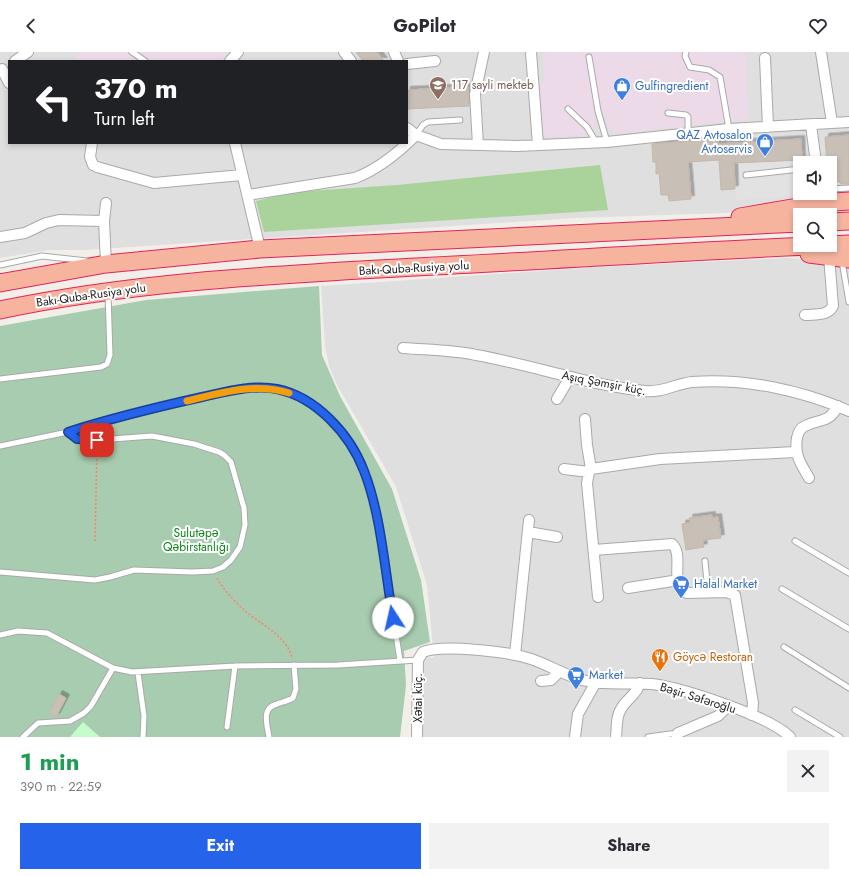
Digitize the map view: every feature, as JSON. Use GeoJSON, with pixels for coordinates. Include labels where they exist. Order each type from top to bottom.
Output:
{"type":"FeatureCollection","features":[{"type":"Feature","properties":{"kind":"highway"},"geometry":{"type":"LineString","coordinates":[[837,198],[849,201]]}},
{"type":"Feature","properties":{"kind":"highway"},"geometry":{"type":"LineString","coordinates":[[672,229],[802,200]]}},
{"type":"Feature","properties":{"kind":"highway"},"geometry":{"type":"LineString","coordinates":[[837,222],[849,221]]}},
{"type":"Feature","properties":{"kind":"highway"},"geometry":{"type":"LineString","coordinates":[[0,284],[106,264],[260,249],[793,223]]}},
{"type":"Feature","properties":{"kind":"highway","name":"Bakı-Quba-Rusiya yolu"},"geometry":{"type":"LineString","coordinates":[[0,310],[107,291],[178,283],[269,276],[762,248],[838,251]]}},
{"type":"Feature","properties":{"kind":"street"},"geometry":{"type":"LineString","coordinates":[[231,60],[238,52]]}},
{"type":"Feature","properties":{"kind":"street"},"geometry":{"type":"LineString","coordinates":[[344,52],[350,60]]}},
{"type":"Feature","properties":{"kind":"street"},"geometry":{"type":"LineString","coordinates":[[478,146],[475,94],[484,52]]}},
{"type":"Feature","properties":{"kind":"street"},"geometry":{"type":"LineString","coordinates":[[531,52],[538,146]]}},
{"type":"Feature","properties":{"kind":"street"},"geometry":{"type":"LineString","coordinates":[[821,52],[832,123]]}},
{"type":"Feature","properties":{"kind":"street"},"geometry":{"type":"LineString","coordinates":[[765,58],[768,127]]}},
{"type":"Feature","properties":{"kind":"street"},"geometry":{"type":"LineString","coordinates":[[408,64],[435,61]]}},
{"type":"Feature","properties":{"kind":"street"},"geometry":{"type":"LineString","coordinates":[[4,68],[8,80]]}},
{"type":"Feature","properties":{"kind":"street"},"geometry":{"type":"LineString","coordinates":[[408,129],[416,135],[441,144],[478,146],[538,146],[607,142],[688,132],[849,122]]}},
{"type":"Feature","properties":{"kind":"street"},"geometry":{"type":"LineString","coordinates":[[811,125],[815,156]]}},
{"type":"Feature","properties":{"kind":"street"},"geometry":{"type":"LineString","coordinates":[[408,142],[416,135]]}},
{"type":"Feature","properties":{"kind":"street"},"geometry":{"type":"LineString","coordinates":[[92,144],[90,157],[93,164],[97,167],[147,182],[242,175]]}},
{"type":"Feature","properties":{"kind":"street"},"geometry":{"type":"LineString","coordinates":[[235,144],[260,249]]}},
{"type":"Feature","properties":{"kind":"street"},"geometry":{"type":"LineString","coordinates":[[248,195],[355,178],[366,174],[389,160],[406,144]]}},
{"type":"Feature","properties":{"kind":"street"},"geometry":{"type":"LineString","coordinates":[[106,203],[104,221],[106,264]]}},
{"type":"Feature","properties":{"kind":"street"},"geometry":{"type":"LineString","coordinates":[[0,237],[26,233],[46,223],[59,220],[104,221]]}},
{"type":"Feature","properties":{"kind":"street"},"geometry":{"type":"LineString","coordinates":[[805,315],[827,313],[833,306],[838,251]]}},
{"type":"Feature","properties":{"kind":"street","name":"Aşıq Şəmşir küç."},"geometry":{"type":"LineString","coordinates":[[403,348],[476,355],[617,387],[655,392],[691,382],[742,383],[803,394],[849,411]]}},
{"type":"Feature","properties":{"kind":"street"},"geometry":{"type":"LineString","coordinates":[[557,399],[570,376]]}},
{"type":"Feature","properties":{"kind":"street"},"geometry":{"type":"LineString","coordinates":[[809,478],[795,452],[798,433],[806,425],[827,420],[833,415],[838,406]]}},
{"type":"Feature","properties":{"kind":"street"},"geometry":{"type":"LineString","coordinates":[[585,419],[590,471],[587,483],[598,596]]}},
{"type":"Feature","properties":{"kind":"street"},"geometry":{"type":"LineString","coordinates":[[564,469],[590,471],[660,459],[795,452]]}},
{"type":"Feature","properties":{"kind":"street"},"geometry":{"type":"LineString","coordinates":[[515,655],[529,520]]}},
{"type":"Feature","properties":{"kind":"street"},"geometry":{"type":"LineString","coordinates":[[528,532],[557,537]]}},
{"type":"Feature","properties":{"kind":"street"},"geometry":{"type":"LineString","coordinates":[[594,550],[672,544],[675,546],[679,586],[683,592],[726,592],[735,595],[753,703],[752,715]]}},
{"type":"Feature","properties":{"kind":"street"},"geometry":{"type":"LineString","coordinates":[[628,588],[679,580]]}},
{"type":"Feature","properties":{"kind":"street","name":"Bəşir Səfəroğlu"},"geometry":{"type":"LineString","coordinates":[[418,660],[423,652],[436,648],[515,655],[537,661],[582,680],[640,684],[677,689],[728,706],[774,724],[790,737]]}},
{"type":"Feature","properties":{"kind":"street","name":"Xətai küç."},"geometry":{"type":"LineString","coordinates":[[417,737],[418,660]]}},
{"type":"Feature","properties":{"kind":"street"},"geometry":{"type":"LineString","coordinates":[[541,681],[551,680],[560,671]]}},
{"type":"Feature","properties":{"kind":"street"},"geometry":{"type":"LineString","coordinates":[[575,737],[578,714],[596,682]]}},
{"type":"Feature","properties":{"kind":"street"},"geometry":{"type":"LineString","coordinates":[[616,737],[618,714],[627,700],[636,693],[640,684]]}},
{"type":"Feature","properties":{"kind":"street"},"geometry":{"type":"LineString","coordinates":[[677,735],[718,716],[728,706]]}},
{"type":"Feature","properties":{"kind":"lane"},"geometry":{"type":"LineString","coordinates":[[132,52],[144,60]]}},
{"type":"Feature","properties":{"kind":"lane"},"geometry":{"type":"LineString","coordinates":[[686,52],[685,56],[690,67],[709,70],[720,77],[730,129]]}},
{"type":"Feature","properties":{"kind":"lane"},"geometry":{"type":"LineString","coordinates":[[589,57],[598,111],[607,142]]}},
{"type":"Feature","properties":{"kind":"lane"},"geometry":{"type":"LineString","coordinates":[[568,109],[586,127],[596,142]]}},
{"type":"Feature","properties":{"kind":"lane"},"geometry":{"type":"LineString","coordinates":[[668,113],[686,115],[688,117],[688,132]]}},
{"type":"Feature","properties":{"kind":"lane"},"geometry":{"type":"LineString","coordinates":[[416,135],[423,125],[428,122],[460,120]]}},
{"type":"Feature","properties":{"kind":"lane"},"geometry":{"type":"LineString","coordinates":[[746,175],[793,170]]}},
{"type":"Feature","properties":{"kind":"lane"},"geometry":{"type":"LineString","coordinates":[[837,191],[849,188]]}},
{"type":"Feature","properties":{"kind":"lane"},"geometry":{"type":"LineString","coordinates":[[838,251],[849,302]]}},
{"type":"Feature","properties":{"kind":"lane"},"geometry":{"type":"LineString","coordinates":[[0,265],[42,256],[106,264]]}},
{"type":"Feature","properties":{"kind":"lane"},"geometry":{"type":"LineString","coordinates":[[0,379],[107,364],[110,355],[107,291]]}},
{"type":"Feature","properties":{"kind":"lane"},"geometry":{"type":"LineString","coordinates":[[0,446],[68,432],[130,414],[228,392],[260,387],[277,389],[289,393],[316,407],[330,419],[352,448],[364,471],[376,511],[400,660]]}},
{"type":"Feature","properties":{"kind":"lane"},"geometry":{"type":"LineString","coordinates":[[0,572],[95,580],[110,578],[134,570],[192,572],[213,571],[227,564],[236,553],[243,538],[245,525],[244,508],[237,481],[228,458],[204,447],[152,436],[130,436],[97,440],[77,439],[68,432]]}},
{"type":"Feature","properties":{"kind":"lane"},"geometry":{"type":"LineString","coordinates":[[795,541],[849,573]]}},
{"type":"Feature","properties":{"kind":"lane"},"geometry":{"type":"LineString","coordinates":[[704,560],[708,592]]}},
{"type":"Feature","properties":{"kind":"lane"},"geometry":{"type":"LineString","coordinates":[[782,589],[849,630]]}},
{"type":"Feature","properties":{"kind":"lane"},"geometry":{"type":"LineString","coordinates":[[0,635],[18,630],[47,634],[113,668],[138,672],[234,666],[338,665],[418,660]]}},
{"type":"Feature","properties":{"kind":"lane"},"geometry":{"type":"LineString","coordinates":[[784,647],[849,688]]}},
{"type":"Feature","properties":{"kind":"lane"},"geometry":{"type":"LineString","coordinates":[[268,737],[267,710],[270,706],[293,698],[296,689],[294,665]]}},
{"type":"Feature","properties":{"kind":"lane"},"geometry":{"type":"LineString","coordinates":[[227,727],[234,666]]}},
{"type":"Feature","properties":{"kind":"lane"},"geometry":{"type":"LineString","coordinates":[[23,737],[38,723],[70,721],[84,714],[91,706],[113,668]]}},
{"type":"Feature","properties":{"kind":"lane"},"geometry":{"type":"LineString","coordinates":[[138,672],[144,716],[143,737]]}},
{"type":"Feature","properties":{"kind":"lane"},"geometry":{"type":"LineString","coordinates":[[796,710],[840,737]]}},
{"type":"Feature","properties":{"kind":"lane"},"geometry":{"type":"LineString","coordinates":[[648,737],[677,735]]}},
{"type":"Feature","properties":{"kind":"path"},"geometry":{"type":"LineString","coordinates":[[95,541],[97,440]]}},
{"type":"Feature","properties":{"kind":"path"},"geometry":{"type":"LineString","coordinates":[[213,571],[221,585],[243,609],[284,641],[290,650],[294,665]]}},
{"type":"Feature","properties":{"kind":"shaded area"},"geometry":{"type":"Polygon","coordinates":[[[0,52],[849,52],[849,197],[837,198],[837,156],[793,156],[793,200],[726,213],[576,218],[84,250],[49,250],[0,258],[0,52]]]}},
{"type":"Feature","properties":{"kind":"shaded area"},"geometry":{"type":"Polygon","coordinates":[[[80,52],[227,52],[222,60],[75,60],[80,52]]]}},
{"type":"Feature","properties":{"kind":"shaded area"},"geometry":{"type":"Polygon","coordinates":[[[542,52],[746,52],[748,119],[613,134],[603,111],[598,111],[594,112],[596,130],[588,136],[540,137],[536,84],[545,82],[542,52]]]}},
{"type":"Feature","properties":{"kind":"shaded area"},"geometry":{"type":"Polygon","coordinates":[[[793,160],[793,196],[736,200],[734,163],[793,160]]]}},
{"type":"Feature","properties":{"kind":"shaded area"},"geometry":{"type":"Polygon","coordinates":[[[787,258],[849,264],[849,737],[422,737],[424,658],[434,657],[427,585],[396,487],[336,383],[329,366],[325,346],[321,286],[597,267],[787,258]]]}},
{"type":"Feature","properties":{"kind":"green space"},"geometry":{"type":"Polygon","coordinates":[[[600,165],[608,210],[264,232],[256,201],[293,192],[397,185],[600,165]]]}},
{"type":"Feature","properties":{"kind":"green space","name":"Sulutəpə Qəbirstanlığı"},"geometry":{"type":"Polygon","coordinates":[[[319,286],[322,355],[340,396],[392,489],[421,580],[430,642],[404,651],[406,685],[400,737],[0,737],[0,326],[146,300],[319,286]]]}},
{"type":"Feature","properties":{"kind":"green space"},"geometry":{"type":"Polygon","coordinates":[[[83,722],[100,737],[70,737],[83,722]]]}},
{"type":"Feature","properties":{"kind":"building"},"geometry":{"type":"Polygon","coordinates":[[[356,52],[377,52],[383,60],[362,60],[356,52]]]}},
{"type":"Feature","properties":{"kind":"building"},"geometry":{"type":"Polygon","coordinates":[[[468,87],[469,106],[408,109],[408,90],[468,87]]]}},
{"type":"Feature","properties":{"kind":"building"},"geometry":{"type":"Polygon","coordinates":[[[849,135],[849,184],[842,184],[837,181],[837,156],[826,156],[825,137],[849,135]]]}},
{"type":"Feature","properties":{"kind":"building"},"geometry":{"type":"Polygon","coordinates":[[[718,139],[718,144],[801,139],[802,156],[793,156],[793,160],[734,163],[735,189],[721,190],[719,160],[688,162],[691,199],[669,201],[668,195],[661,195],[659,173],[656,174],[656,162],[653,162],[652,144],[718,139]]]}},
{"type":"Feature","properties":{"kind":"building"},"geometry":{"type":"Polygon","coordinates":[[[712,515],[712,518],[718,517],[721,538],[703,540],[704,547],[686,550],[682,524],[690,523],[689,518],[712,515]]]}},
{"type":"Feature","properties":{"kind":"building"},"geometry":{"type":"Polygon","coordinates":[[[59,694],[66,698],[56,717],[49,713],[59,694]]]}},
{"type":"Feature","properties":{"kind":"slow traffic"},"geometry":{"type":"LineString","coordinates":[[187,401],[260,387],[277,389],[289,393]]}},
{"type":"Feature","properties":{"kind":"place","name":"117 sayli mekteb"},"geometry":{"type":"Point","coordinates":[438,100]}},
{"type":"Feature","properties":{"kind":"place","name":"Gulfingredient"},"geometry":{"type":"Point","coordinates":[622,101]}},
{"type":"Feature","properties":{"kind":"place","name":"QAZ Avtosalon Avtoservis"},"geometry":{"type":"Point","coordinates":[765,157]}},
{"type":"Feature","properties":{"kind":"place","name":"Halal Market"},"geometry":{"type":"Point","coordinates":[681,599]}},
{"type":"Feature","properties":{"kind":"place","name":"Göycə Restoran"},"geometry":{"type":"Point","coordinates":[660,672]}},
{"type":"Feature","properties":{"kind":"place","name":"Market"},"geometry":{"type":"Point","coordinates":[576,690]}},
{"type":"Feature","properties":{"kind":"route"},"geometry":{"type":"LineString","coordinates":[[97,440],[85,441],[77,439],[68,432],[123,416],[189,400],[260,387],[277,389],[304,399],[330,419],[352,448],[364,471],[376,511],[393,618]]}}]}
